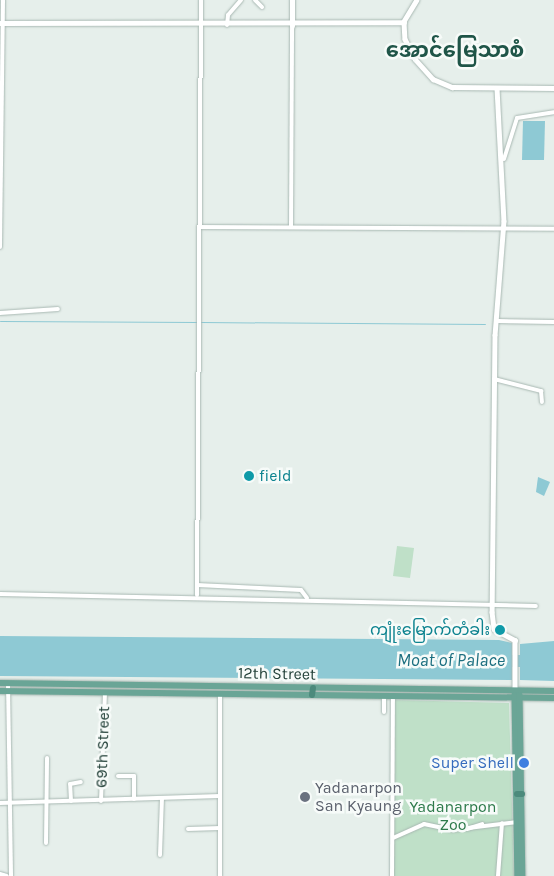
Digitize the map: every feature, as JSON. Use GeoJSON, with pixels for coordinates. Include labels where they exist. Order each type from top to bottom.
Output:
{"type":"FeatureCollection","features":[{"type":"Feature","properties":{"kind":"main road","name":"12th Street"},"geometry":{"type":"LineString","coordinates":[[0,683],[220,690],[312,691],[517,687],[554,690]]}},
{"type":"Feature","properties":{"kind":"main road"},"geometry":{"type":"LineString","coordinates":[[517,687],[523,876]]}},
{"type":"Feature","properties":{"kind":"main road","name":"12th Street"},"geometry":{"type":"LineString","coordinates":[[0,691],[220,690]]}},
{"type":"Feature","properties":{"kind":"main road","name":"12th Street"},"geometry":{"type":"LineString","coordinates":[[312,691],[384,696],[554,698]]}},
{"type":"Feature","properties":{"kind":"main road"},"geometry":{"type":"LineString","coordinates":[[518,876],[520,822]]}},
{"type":"Feature","properties":{"kind":"street"},"geometry":{"type":"LineString","coordinates":[[0,247],[1,23],[3,0]]}},
{"type":"Feature","properties":{"kind":"street"},"geometry":{"type":"LineString","coordinates":[[197,595],[201,0]]}},
{"type":"Feature","properties":{"kind":"street"},"geometry":{"type":"LineString","coordinates":[[227,25],[228,15],[241,0]]}},
{"type":"Feature","properties":{"kind":"street"},"geometry":{"type":"LineString","coordinates":[[255,0],[262,7]]}},
{"type":"Feature","properties":{"kind":"street"},"geometry":{"type":"LineString","coordinates":[[291,227],[292,0]]}},
{"type":"Feature","properties":{"kind":"street"},"geometry":{"type":"LineString","coordinates":[[417,0],[404,22],[404,32],[415,59],[440,83],[496,88],[554,88]]}},
{"type":"Feature","properties":{"kind":"street"},"geometry":{"type":"LineString","coordinates":[[1,23],[292,26],[396,25],[404,22]]}},
{"type":"Feature","properties":{"kind":"street"},"geometry":{"type":"LineString","coordinates":[[396,25],[404,32]]}},
{"type":"Feature","properties":{"kind":"street"},"geometry":{"type":"LineString","coordinates":[[496,88],[504,159],[494,379],[492,601],[494,627],[515,642],[517,687]]}},
{"type":"Feature","properties":{"kind":"street"},"geometry":{"type":"LineString","coordinates":[[504,159],[517,118],[554,112]]}},
{"type":"Feature","properties":{"kind":"street"},"geometry":{"type":"LineString","coordinates":[[200,227],[554,229]]}},
{"type":"Feature","properties":{"kind":"street"},"geometry":{"type":"LineString","coordinates":[[0,312],[58,309]]}},
{"type":"Feature","properties":{"kind":"street"},"geometry":{"type":"LineString","coordinates":[[498,321],[554,322]]}},
{"type":"Feature","properties":{"kind":"street"},"geometry":{"type":"LineString","coordinates":[[494,379],[541,391],[542,402]]}},
{"type":"Feature","properties":{"kind":"street"},"geometry":{"type":"LineString","coordinates":[[197,584],[301,590],[307,598]]}},
{"type":"Feature","properties":{"kind":"street"},"geometry":{"type":"LineString","coordinates":[[265,588],[265,597]]}},
{"type":"Feature","properties":{"kind":"street"},"geometry":{"type":"LineString","coordinates":[[0,594],[197,595],[492,601],[536,606]]}},
{"type":"Feature","properties":{"kind":"street"},"geometry":{"type":"LineString","coordinates":[[0,874],[9,876],[8,683]]}},
{"type":"Feature","properties":{"kind":"street"},"geometry":{"type":"LineString","coordinates":[[220,690],[220,876]]}},
{"type":"Feature","properties":{"kind":"street","name":"69th Street"},"geometry":{"type":"LineString","coordinates":[[101,801],[105,692]]}},
{"type":"Feature","properties":{"kind":"street"},"geometry":{"type":"LineString","coordinates":[[384,696],[384,712]]}},
{"type":"Feature","properties":{"kind":"street"},"geometry":{"type":"LineString","coordinates":[[392,876],[393,696]]}},
{"type":"Feature","properties":{"kind":"street"},"geometry":{"type":"LineString","coordinates":[[46,843],[47,758]]}},
{"type":"Feature","properties":{"kind":"street"},"geometry":{"type":"LineString","coordinates":[[118,776],[134,776],[134,798]]}},
{"type":"Feature","properties":{"kind":"street"},"geometry":{"type":"LineString","coordinates":[[71,801],[70,784],[82,782]]}},
{"type":"Feature","properties":{"kind":"street"},"geometry":{"type":"LineString","coordinates":[[0,803],[220,796]]}},
{"type":"Feature","properties":{"kind":"street"},"geometry":{"type":"LineString","coordinates":[[160,855],[162,798]]}},
{"type":"Feature","properties":{"kind":"street"},"geometry":{"type":"LineString","coordinates":[[393,838],[424,824],[464,830],[482,824],[520,822]]}},
{"type":"Feature","properties":{"kind":"street"},"geometry":{"type":"LineString","coordinates":[[498,876],[502,823]]}},
{"type":"Feature","properties":{"kind":"street"},"geometry":{"type":"LineString","coordinates":[[188,829],[220,828]]}},
{"type":"Feature","properties":{"kind":"green space"},"geometry":{"type":"Polygon","coordinates":[[[397,546],[414,548],[410,578],[393,576],[397,546]]]}},
{"type":"Feature","properties":{"kind":"green space","name":"Yadanarpon Zoo"},"geometry":{"type":"Polygon","coordinates":[[[395,700],[509,703],[514,876],[394,876],[395,700]]]}},
{"type":"Feature","properties":{"kind":"water"},"geometry":{"type":"Polygon","coordinates":[[[523,121],[545,121],[544,160],[522,160],[523,121]]]}},
{"type":"Feature","properties":{"kind":"water"},"geometry":{"type":"Polygon","coordinates":[[[538,477],[550,482],[544,496],[536,492],[538,477]]]}},
{"type":"Feature","properties":{"kind":"water","name":"Moat of Palace"},"geometry":{"type":"Polygon","coordinates":[[[0,636],[499,640],[512,643],[512,655],[520,655],[520,644],[554,641],[554,681],[520,680],[520,667],[512,667],[512,680],[0,676],[0,636]]]}},
{"type":"Feature","properties":{"kind":"waterway"},"geometry":{"type":"LineString","coordinates":[[0,321],[197,322]]}},
{"type":"Feature","properties":{"kind":"waterway"},"geometry":{"type":"LineString","coordinates":[[201,322],[485,324]]}},
{"type":"Feature","properties":{"kind":"place","name":"field"},"geometry":{"type":"Point","coordinates":[249,476]}},
{"type":"Feature","properties":{"kind":"place","name":"ကျုံးမြောက်တံခါး"},"geometry":{"type":"Point","coordinates":[500,630]}},
{"type":"Feature","properties":{"kind":"place","name":"Super Shell"},"geometry":{"type":"Point","coordinates":[524,763]}},
{"type":"Feature","properties":{"kind":"place","name":"Yadanarpon San Kyaung"},"geometry":{"type":"Point","coordinates":[305,797]}},
{"type":"Feature","properties":{"kind":"district","name":"အောင်မြေသာစံ"},"geometry":{"type":"Point","coordinates":[455,50]}}]}
